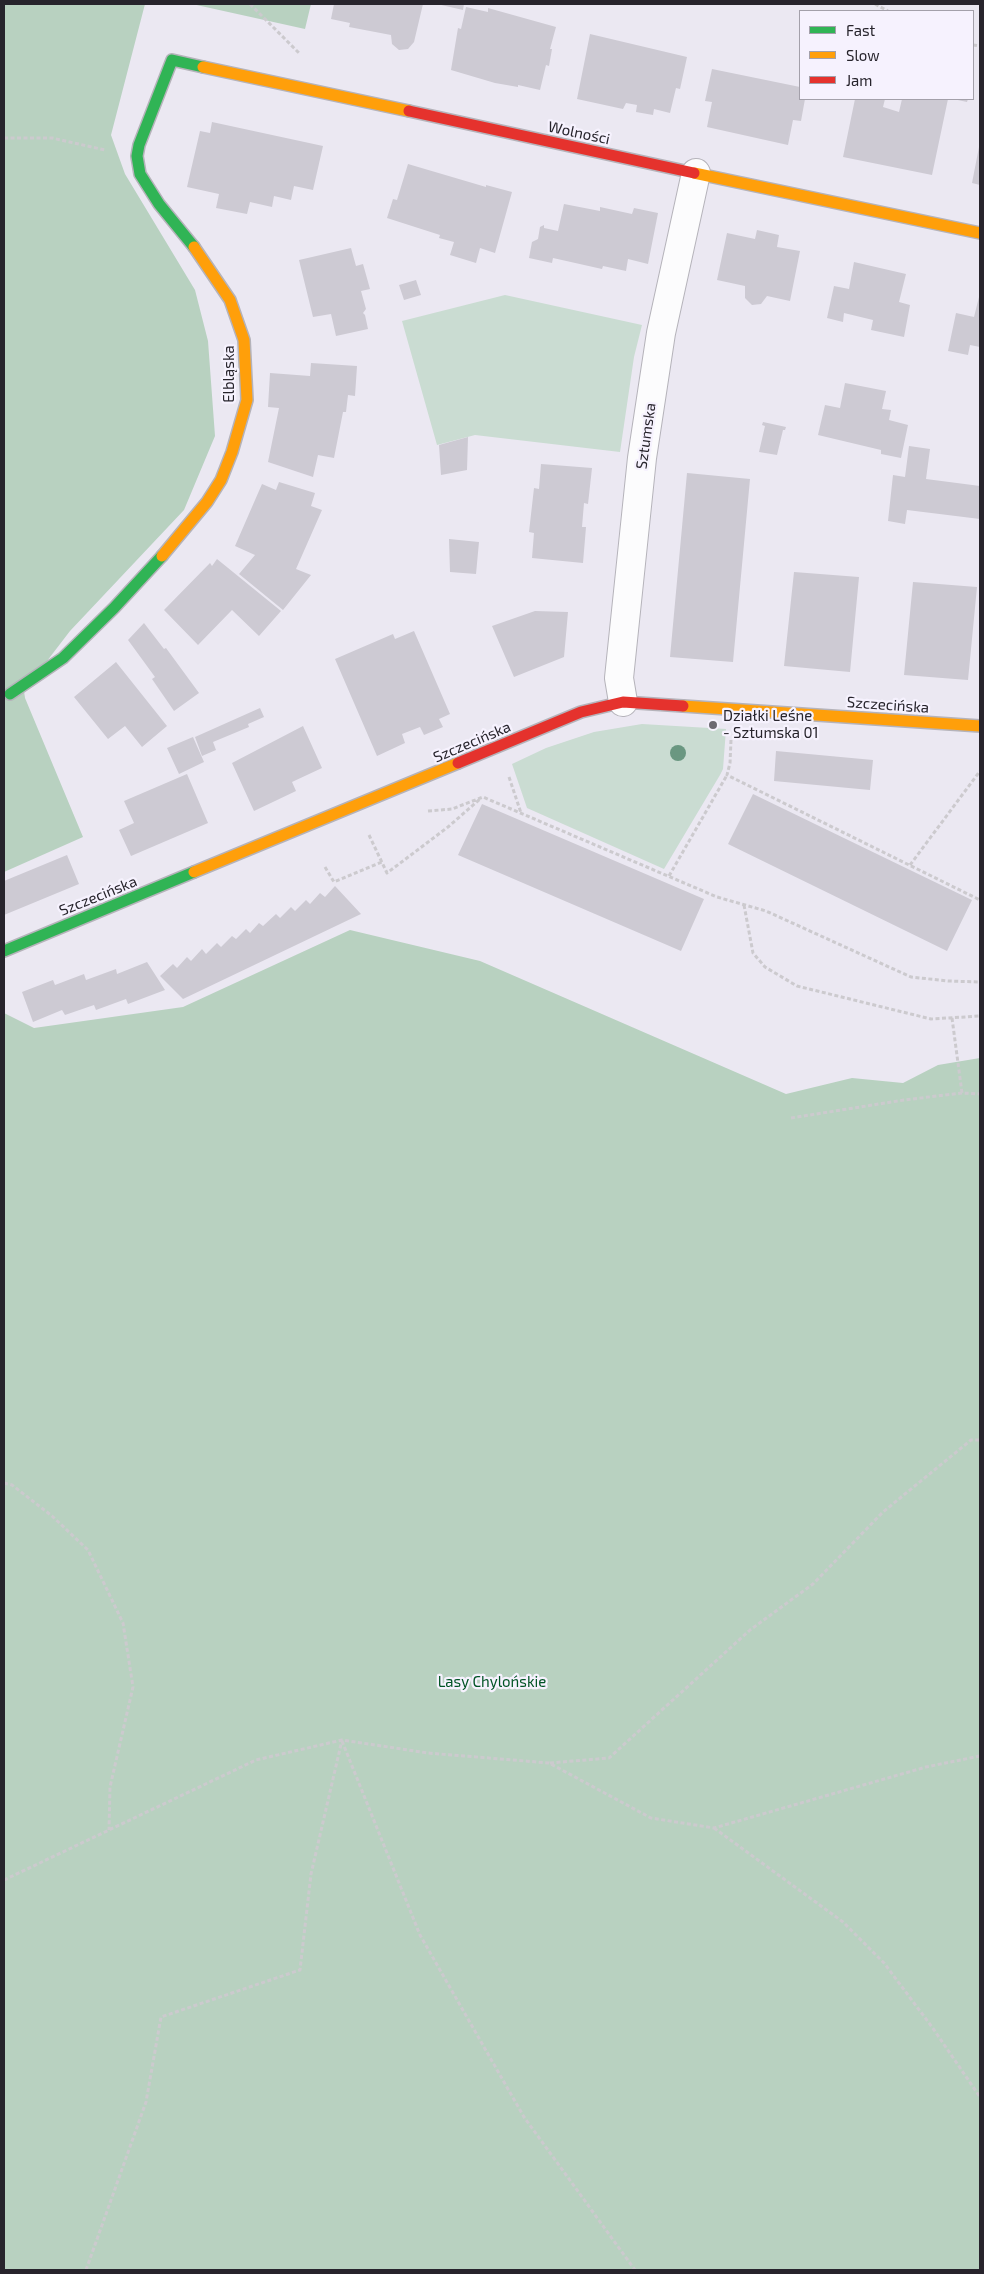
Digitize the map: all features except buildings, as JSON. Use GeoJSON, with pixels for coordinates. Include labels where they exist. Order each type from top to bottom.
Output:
{"type":"FeatureCollection","features":[{"type":"Feature","properties":{"kind":"street","name":"Wolności"},"geometry":{"type":"LineString","coordinates":[[137,156],[139,145],[172,60],[980,233]]}},
{"type":"Feature","properties":{"kind":"street","name":"Elbląska"},"geometry":{"type":"LineString","coordinates":[[10,694],[63,658],[114,608],[168,550],[207,502],[221,480],[232,452],[246,400],[244,340],[230,300],[195,248],[159,204],[140,174],[137,156]]}},
{"type":"Feature","properties":{"kind":"street","name":"Sztumska"},"geometry":{"type":"LineString","coordinates":[[623,702],[619,678],[642,458],[661,333],[696,173]]}},
{"type":"Feature","properties":{"kind":"street","name":"Szczecińska"},"geometry":{"type":"LineString","coordinates":[[4,951],[471,760],[580,712],[623,702],[980,726]]}},
{"type":"Feature","properties":{"kind":"path"},"geometry":{"type":"LineString","coordinates":[[250,4],[303,57]]}},
{"type":"Feature","properties":{"kind":"path"},"geometry":{"type":"LineString","coordinates":[[875,4],[886,10]]}},
{"type":"Feature","properties":{"kind":"path"},"geometry":{"type":"LineString","coordinates":[[4,138],[52,138],[137,156]]}},
{"type":"Feature","properties":{"kind":"path"},"geometry":{"type":"LineString","coordinates":[[669,877],[727,775],[730,763],[731,736]]}},
{"type":"Feature","properties":{"kind":"path"},"geometry":{"type":"LineString","coordinates":[[910,865],[980,771]]}},
{"type":"Feature","properties":{"kind":"path"},"geometry":{"type":"LineString","coordinates":[[507,772],[522,814]]}},
{"type":"Feature","properties":{"kind":"path"},"geometry":{"type":"LineString","coordinates":[[727,775],[980,900]]}},
{"type":"Feature","properties":{"kind":"path"},"geometry":{"type":"LineString","coordinates":[[371,840],[387,873],[448,827],[482,797]]}},
{"type":"Feature","properties":{"kind":"path"},"geometry":{"type":"LineString","coordinates":[[424,810],[431,812],[452,809],[482,797],[716,897],[766,911],[911,976],[948,982],[980,982]]}},
{"type":"Feature","properties":{"kind":"path"},"geometry":{"type":"LineString","coordinates":[[324,867],[334,882],[382,862]]}},
{"type":"Feature","properties":{"kind":"path"},"geometry":{"type":"LineString","coordinates":[[744,905],[753,954],[765,967],[797,986],[931,1019],[980,1016]]}},
{"type":"Feature","properties":{"kind":"path"},"geometry":{"type":"LineString","coordinates":[[952,1018],[962,1093]]}},
{"type":"Feature","properties":{"kind":"path"},"geometry":{"type":"LineString","coordinates":[[791,1118],[904,1100],[962,1093],[980,1094]]}},
{"type":"Feature","properties":{"kind":"path"},"geometry":{"type":"LineString","coordinates":[[4,1880],[256,1760],[342,1740],[428,1753],[549,1763],[609,1758],[750,1630],[813,1584],[883,1512],[971,1440],[980,1440]]}},
{"type":"Feature","properties":{"kind":"path"},"geometry":{"type":"LineString","coordinates":[[4,1483],[12,1485],[52,1516],[88,1550],[123,1623],[133,1687],[110,1787],[109,1830]]}},
{"type":"Feature","properties":{"kind":"path"},"geometry":{"type":"LineString","coordinates":[[86,2270],[146,2102],[161,2017],[300,1970],[311,1874],[342,1740]]}},
{"type":"Feature","properties":{"kind":"path"},"geometry":{"type":"LineString","coordinates":[[342,1740],[420,1935],[524,2116],[635,2270]]}},
{"type":"Feature","properties":{"kind":"path"},"geometry":{"type":"LineString","coordinates":[[549,1763],[651,1818],[714,1828],[926,1767],[980,1756]]}},
{"type":"Feature","properties":{"kind":"path"},"geometry":{"type":"LineString","coordinates":[[714,1828],[843,1922],[884,1963],[980,2097]]}},
{"type":"Feature","properties":{"kind":"green space"},"geometry":{"type":"Polygon","coordinates":[[[4,4],[145,4],[111,135],[125,174],[195,290],[208,341],[215,436],[184,510],[70,631],[24,691],[25,698],[83,837],[4,872],[4,4]]]}},
{"type":"Feature","properties":{"kind":"green space"},"geometry":{"type":"Polygon","coordinates":[[[192,4],[311,4],[305,29],[192,4]]]}},
{"type":"Feature","properties":{"kind":"green space"},"geometry":{"type":"Polygon","coordinates":[[[505,295],[642,325],[634,357],[620,452],[475,435],[437,445],[402,321],[505,295]]]}},
{"type":"Feature","properties":{"kind":"green space"},"geometry":{"type":"Polygon","coordinates":[[[642,724],[726,729],[723,769],[664,869],[527,808],[512,764],[546,748],[594,732],[642,724]]]}},
{"type":"Feature","properties":{"kind":"green space","name":"Lasy Chylońskie"},"geometry":{"type":"Polygon","coordinates":[[[350,930],[480,961],[786,1094],[852,1078],[903,1083],[938,1065],[980,1058],[980,2270],[4,2270],[4,1013],[34,1028],[183,1007],[350,930]]]}},
{"type":"Feature","properties":{"kind":"traffic: fast"},"geometry":{"type":"LineString","coordinates":[[194,247],[159,204],[140,174],[137,156],[139,145],[172,60],[203,67]]}},
{"type":"Feature","properties":{"kind":"traffic: fast"},"geometry":{"type":"LineString","coordinates":[[10,694],[63,658],[114,608],[162,556]]}},
{"type":"Feature","properties":{"kind":"traffic: fast"},"geometry":{"type":"LineString","coordinates":[[4,951],[194,872]]}},
{"type":"Feature","properties":{"kind":"traffic: slow"},"geometry":{"type":"LineString","coordinates":[[203,67],[409,111]]}},
{"type":"Feature","properties":{"kind":"traffic: slow"},"geometry":{"type":"LineString","coordinates":[[694,173],[980,233]]}},
{"type":"Feature","properties":{"kind":"traffic: slow"},"geometry":{"type":"LineString","coordinates":[[162,556],[207,502],[221,480],[232,452],[247,400],[244,340],[230,300],[194,247]]}},
{"type":"Feature","properties":{"kind":"traffic: slow"},"geometry":{"type":"LineString","coordinates":[[683,706],[980,726]]}},
{"type":"Feature","properties":{"kind":"traffic: slow"},"geometry":{"type":"LineString","coordinates":[[194,872],[458,763]]}},
{"type":"Feature","properties":{"kind":"traffic: jam"},"geometry":{"type":"LineString","coordinates":[[409,111],[694,173]]}},
{"type":"Feature","properties":{"kind":"traffic: jam"},"geometry":{"type":"LineString","coordinates":[[458,763],[581,712],[623,702],[683,706]]}},
{"type":"Feature","properties":{"kind":"place","name":"Działki Leśne - Sztumska 01"},"geometry":{"type":"Point","coordinates":[713,725]}}]}
